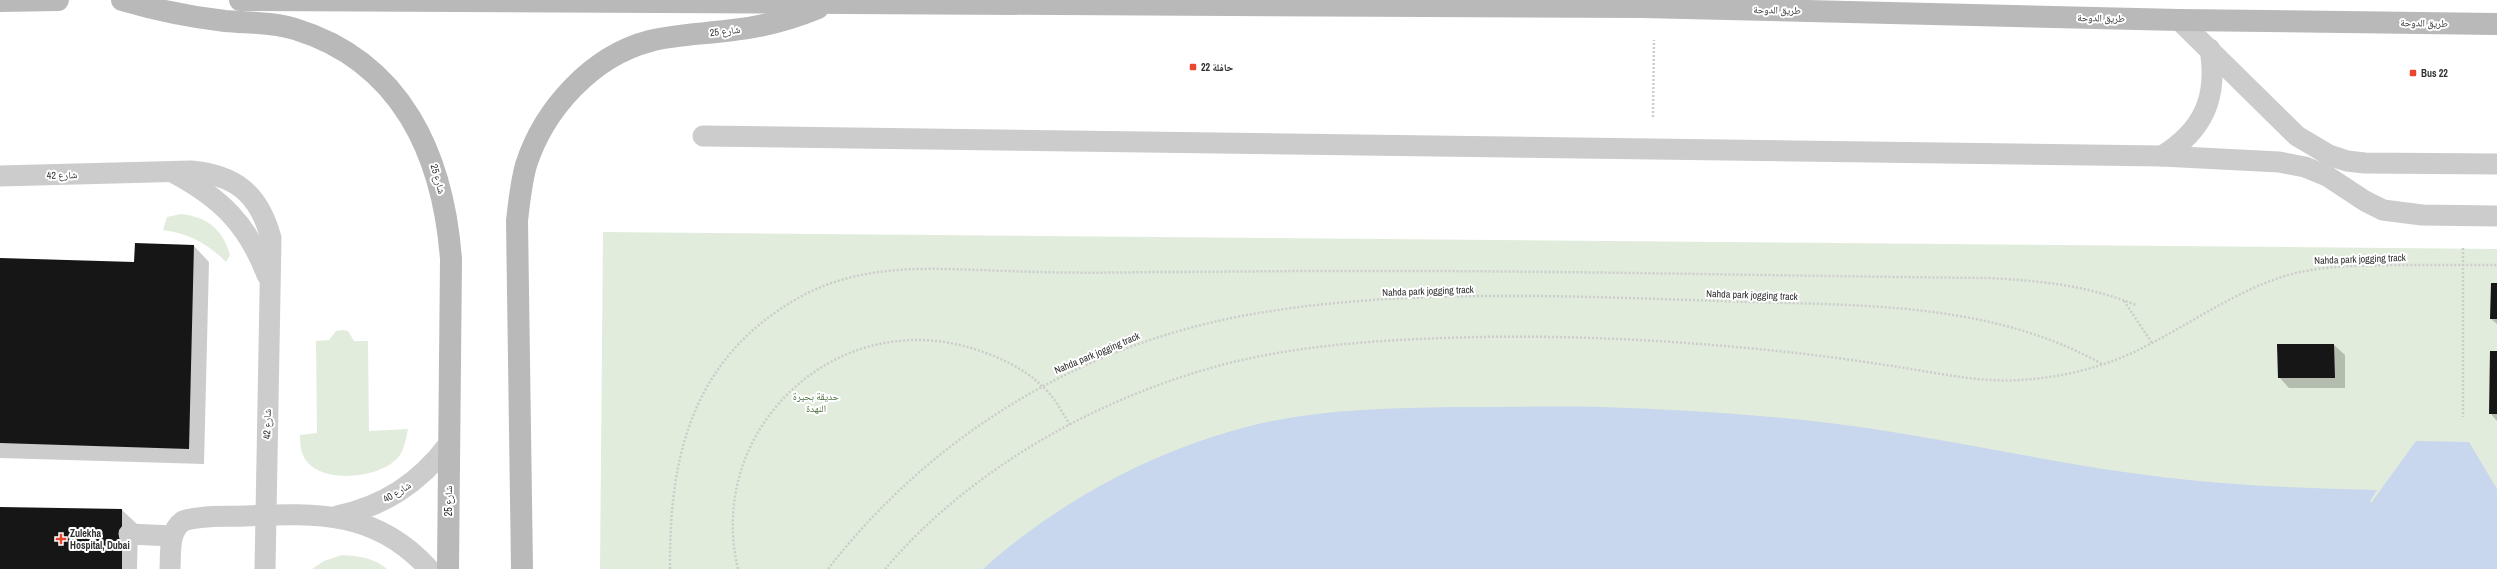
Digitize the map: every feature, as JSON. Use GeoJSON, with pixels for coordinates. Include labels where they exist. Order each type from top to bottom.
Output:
{"type":"FeatureCollection","features":[{"type":"Feature","properties":{"kind":"main road"},"geometry":{"type":"LineString","coordinates":[[0,1],[58,0]]}},
{"type":"Feature","properties":{"kind":"main road","name":"شارع 25"},"geometry":{"type":"LineString","coordinates":[[122,0],[158,11],[227,21],[263,23],[294,29],[324,41],[353,58],[378,78],[400,102],[418,129],[432,159],[442,190],[448,224],[451,259],[448,569]]}},
{"type":"Feature","properties":{"kind":"main road","name":"طريق الدوحة"},"geometry":{"type":"LineString","coordinates":[[240,0],[1655,8],[1719,4],[1795,5],[2178,20],[2497,24]]}},
{"type":"Feature","properties":{"kind":"main road","name":"شارع 25"},"geometry":{"type":"LineString","coordinates":[[522,569],[518,221],[520,193],[526,165],[537,138],[552,113],[572,90],[594,69],[620,53],[649,41],[768,24],[800,15],[831,3]]}},
{"type":"Feature","properties":{"kind":"lane"},"geometry":{"type":"LineString","coordinates":[[2178,20],[2210,49],[2297,136],[2365,201],[2383,210],[2403,214],[2497,216]]}},
{"type":"Feature","properties":{"kind":"lane"},"geometry":{"type":"LineString","coordinates":[[2162,156],[2180,145],[2194,130],[2205,112],[2211,91],[2213,70],[2210,49]]}},
{"type":"Feature","properties":{"kind":"lane"},"geometry":{"type":"LineString","coordinates":[[703,136],[2162,156],[2279,162],[2305,167],[2328,166],[2347,161],[2365,163],[2497,164]]}},
{"type":"Feature","properties":{"kind":"lane","name":"شارع 42"},"geometry":{"type":"LineString","coordinates":[[0,176],[171,172],[198,186],[221,204],[241,225],[257,249],[269,280],[265,569]]}},
{"type":"Feature","properties":{"kind":"lane","name":"شارع 40"},"geometry":{"type":"LineString","coordinates":[[332,516],[355,512],[397,494],[417,480],[448,445]]}},
{"type":"Feature","properties":{"kind":"lane","name":"شارع 40"},"geometry":{"type":"LineString","coordinates":[[172,536],[177,525],[189,519],[266,515],[332,516],[354,520],[395,538],[416,554],[429,569]]}},
{"type":"Feature","properties":{"kind":"lane"},"geometry":{"type":"LineString","coordinates":[[129,534],[172,536],[170,569]]}},
{"type":"Feature","properties":{"kind":"path"},"geometry":{"type":"LineString","coordinates":[[1652,150],[1655,8]]}},
{"type":"Feature","properties":{"kind":"path"},"geometry":{"type":"LineString","coordinates":[[2463,216],[2464,416]]}},
{"type":"Feature","properties":{"kind":"path","name":"Nahda park jogging track"},"geometry":{"type":"LineString","coordinates":[[885,569],[931,520],[969,489],[1010,460],[1070,425],[1138,394],[1223,365],[1271,354],[1369,342],[1465,337],[1623,338],[1788,352],[1973,379],[1999,381],[2038,379],[2102,364],[2152,343],[2259,285],[2304,270],[2354,266],[2497,265]]}},
{"type":"Feature","properties":{"kind":"path"},"geometry":{"type":"LineString","coordinates":[[670,569],[670,529],[679,454],[689,423],[704,389],[724,361],[747,337],[774,313],[802,296],[833,282],[863,273],[921,267],[1085,273],[1344,271],[1989,278],[2069,284],[2136,305]]}},
{"type":"Feature","properties":{"kind":"path","name":"Nahda park jogging track"},"geometry":{"type":"LineString","coordinates":[[828,569],[864,525],[908,480],[984,421],[1043,386],[1099,359],[1148,341],[1244,316],[1349,303],[1482,297],[1676,300],[1940,312],[1972,317],[2016,327],[2058,342],[2102,364]]}},
{"type":"Feature","properties":{"kind":"path"},"geometry":{"type":"LineString","coordinates":[[2124,301],[2152,343]]}},
{"type":"Feature","properties":{"kind":"path"},"geometry":{"type":"LineString","coordinates":[[738,569],[732,530],[733,505],[738,477],[747,452],[759,429],[774,407],[793,388],[813,372],[836,359],[860,349],[909,340],[934,340],[981,351],[1004,361],[1043,386],[1070,425]]}},
{"type":"Feature","properties":{"kind":"green space"},"geometry":{"type":"Polygon","coordinates":[[[181,214],[206,221],[218,231],[227,246],[230,255],[226,262],[198,240],[182,234],[163,230],[167,217],[181,214]]]}},
{"type":"Feature","properties":{"kind":"green space","name":"حديقة بحيرة النهدة"},"geometry":{"type":"Polygon","coordinates":[[[603,232],[2497,249],[2497,569],[600,569],[603,232]]]}},
{"type":"Feature","properties":{"kind":"green space"},"geometry":{"type":"Polygon","coordinates":[[[336,331],[348,331],[354,341],[368,341],[369,431],[408,429],[402,452],[392,463],[382,469],[355,476],[328,474],[317,470],[308,463],[302,454],[300,443],[300,435],[317,433],[316,341],[329,340],[336,331]]]}},
{"type":"Feature","properties":{"kind":"green space"},"geometry":{"type":"Polygon","coordinates":[[[342,555],[366,558],[377,562],[387,569],[312,569],[324,561],[342,555]]]}},
{"type":"Feature","properties":{"kind":"water"},"geometry":{"type":"Polygon","coordinates":[[[1454,407],[1603,407],[1742,414],[1845,425],[2091,467],[2215,483],[2377,490],[2370,501],[2371,503],[2416,441],[2469,442],[2497,489],[2497,569],[983,569],[1014,543],[1047,519],[1082,496],[1118,476],[1194,443],[1233,431],[1294,417],[1362,410],[1454,407]]]}},
{"type":"Feature","properties":{"kind":"building"},"geometry":{"type":"Polygon","coordinates":[[[135,243],[194,245],[189,449],[0,443],[0,258],[134,262],[135,243]]]}},
{"type":"Feature","properties":{"kind":"building"},"geometry":{"type":"Polygon","coordinates":[[[2491,283],[2497,283],[2497,319],[2490,319],[2491,283]]]}},
{"type":"Feature","properties":{"kind":"building"},"geometry":{"type":"Polygon","coordinates":[[[2277,344],[2334,344],[2335,378],[2278,378],[2277,344]]]}},
{"type":"Feature","properties":{"kind":"building"},"geometry":{"type":"Polygon","coordinates":[[[2490,351],[2497,351],[2497,414],[2489,414],[2490,351]]]}},
{"type":"Feature","properties":{"kind":"building","name":"Zulekha Hospital, Dubai"},"geometry":{"type":"Polygon","coordinates":[[[0,507],[122,509],[122,569],[0,569],[0,507]]]}},
{"type":"Feature","properties":{"kind":"place","name":"حافلة 22"},"geometry":{"type":"Point","coordinates":[1193,67]}},
{"type":"Feature","properties":{"kind":"place","name":"Bus 22"},"geometry":{"type":"Point","coordinates":[2413,73]}},
{"type":"Feature","properties":{"kind":"place","name":"Zulekha Hospital, Dubai"},"geometry":{"type":"Point","coordinates":[61,539]}}]}
